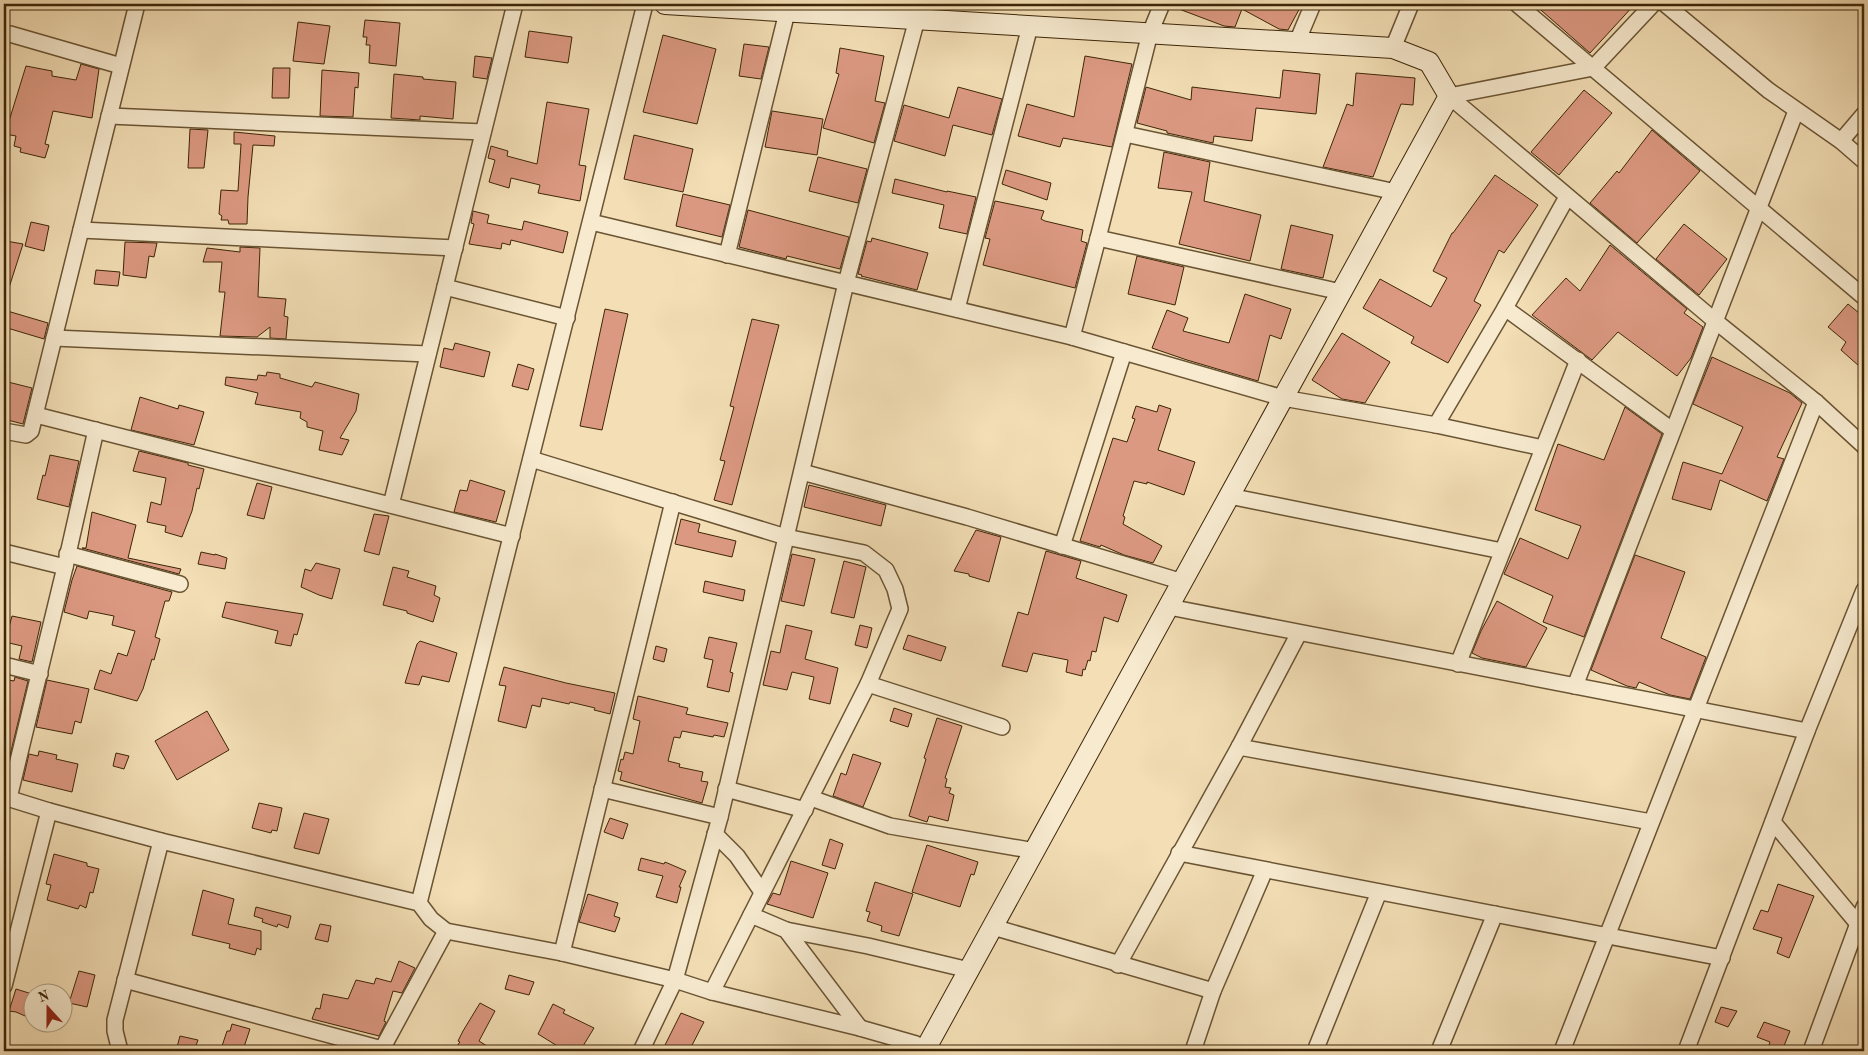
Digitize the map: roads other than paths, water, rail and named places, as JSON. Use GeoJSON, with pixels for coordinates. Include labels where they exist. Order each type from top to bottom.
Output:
{"type":"FeatureCollection","features":[{"type":"Feature","properties":{"kind":"street"},"geometry":{"type":"LineString","coordinates":[[4,431],[26,435],[31,431],[36,415],[137,4]]}},
{"type":"Feature","properties":{"kind":"street"},"geometry":{"type":"LineString","coordinates":[[391,505],[515,4]]}},
{"type":"Feature","properties":{"kind":"street"},"geometry":{"type":"LineString","coordinates":[[419,903],[645,4]]}},
{"type":"Feature","properties":{"kind":"street"},"geometry":{"type":"LineString","coordinates":[[665,4],[788,7],[917,19],[1393,48],[1429,62],[1449,96],[1714,320],[1816,402],[1864,446]]}},
{"type":"Feature","properties":{"kind":"street"},"geometry":{"type":"LineString","coordinates":[[1072,336],[1150,34],[1162,4]]}},
{"type":"Feature","properties":{"kind":"street"},"geometry":{"type":"LineString","coordinates":[[1297,42],[1313,4]]}},
{"type":"Feature","properties":{"kind":"street"},"geometry":{"type":"LineString","coordinates":[[1393,48],[1412,4]]}},
{"type":"Feature","properties":{"kind":"street"},"geometry":{"type":"LineString","coordinates":[[1517,4],[1864,297]]}},
{"type":"Feature","properties":{"kind":"street"},"geometry":{"type":"LineString","coordinates":[[1449,96],[1593,68],[1652,4]]}},
{"type":"Feature","properties":{"kind":"street"},"geometry":{"type":"LineString","coordinates":[[1665,4],[1749,75],[1841,141],[1864,161]]}},
{"type":"Feature","properties":{"kind":"street"},"geometry":{"type":"LineString","coordinates":[[727,254],[788,7]]}},
{"type":"Feature","properties":{"kind":"street"},"geometry":{"type":"LineString","coordinates":[[641,1051],[675,980],[720,817],[846,283],[917,19]]}},
{"type":"Feature","properties":{"kind":"street"},"geometry":{"type":"LineString","coordinates":[[957,309],[1030,26]]}},
{"type":"Feature","properties":{"kind":"street"},"geometry":{"type":"LineString","coordinates":[[10,34],[121,66]]}},
{"type":"Feature","properties":{"kind":"street"},"geometry":{"type":"LineString","coordinates":[[96,430],[40,674],[6,797],[49,811],[161,841],[419,903],[431,919],[446,931],[562,954],[675,980],[712,992],[860,1028],[924,1049],[970,970],[1449,96]]}},
{"type":"Feature","properties":{"kind":"street"},"geometry":{"type":"LineString","coordinates":[[1575,686],[1796,110]]}},
{"type":"Feature","properties":{"kind":"street"},"geometry":{"type":"LineString","coordinates":[[1841,141],[1864,114]]}},
{"type":"Feature","properties":{"kind":"street"},"geometry":{"type":"LineString","coordinates":[[109,116],[483,132]]}},
{"type":"Feature","properties":{"kind":"street"},"geometry":{"type":"LineString","coordinates":[[1124,134],[1396,192]]}},
{"type":"Feature","properties":{"kind":"street"},"geometry":{"type":"LineString","coordinates":[[1436,425],[1505,308],[1567,197]]}},
{"type":"Feature","properties":{"kind":"street"},"geometry":{"type":"LineString","coordinates":[[591,222],[1072,336],[1283,398],[1436,425],[1543,448]]}},
{"type":"Feature","properties":{"kind":"street"},"geometry":{"type":"LineString","coordinates":[[81,230],[455,248]]}},
{"type":"Feature","properties":{"kind":"street"},"geometry":{"type":"LineString","coordinates":[[1098,238],[1341,292]]}},
{"type":"Feature","properties":{"kind":"street"},"geometry":{"type":"LineString","coordinates":[[445,287],[567,318]]}},
{"type":"Feature","properties":{"kind":"street"},"geometry":{"type":"LineString","coordinates":[[1505,308],[1672,430]]}},
{"type":"Feature","properties":{"kind":"street"},"geometry":{"type":"LineString","coordinates":[[54,338],[428,354]]}},
{"type":"Feature","properties":{"kind":"street"},"geometry":{"type":"LineString","coordinates":[[1062,546],[1124,352]]}},
{"type":"Feature","properties":{"kind":"street"},"geometry":{"type":"LineString","coordinates":[[1458,664],[1578,360]]}},
{"type":"Feature","properties":{"kind":"street"},"geometry":{"type":"LineString","coordinates":[[1562,1051],[1816,402]]}},
{"type":"Feature","properties":{"kind":"street"},"geometry":{"type":"LineString","coordinates":[[36,415],[512,536]]}},
{"type":"Feature","properties":{"kind":"street"},"geometry":{"type":"LineString","coordinates":[[532,459],[786,537],[864,553],[886,570],[895,589],[900,610],[868,684],[712,992]]}},
{"type":"Feature","properties":{"kind":"street"},"geometry":{"type":"LineString","coordinates":[[802,472],[967,517],[1183,582]]}},
{"type":"Feature","properties":{"kind":"street"},"geometry":{"type":"LineString","coordinates":[[1229,496],[1502,551]]}},
{"type":"Feature","properties":{"kind":"street"},"geometry":{"type":"LineString","coordinates":[[562,954],[673,502]]}},
{"type":"Feature","properties":{"kind":"street"},"geometry":{"type":"LineString","coordinates":[[4,552],[66,560],[180,584]]}},
{"type":"Feature","properties":{"kind":"street"},"geometry":{"type":"LineString","coordinates":[[1686,1051],[1807,731],[1864,590]]}},
{"type":"Feature","properties":{"kind":"street"},"geometry":{"type":"LineString","coordinates":[[1169,607],[1807,731]]}},
{"type":"Feature","properties":{"kind":"street"},"geometry":{"type":"LineString","coordinates":[[1118,965],[1239,747],[1298,633]]}},
{"type":"Feature","properties":{"kind":"street"},"geometry":{"type":"LineString","coordinates":[[4,665],[40,674]]}},
{"type":"Feature","properties":{"kind":"street"},"geometry":{"type":"LineString","coordinates":[[868,684],[1002,727]]}},
{"type":"Feature","properties":{"kind":"street"},"geometry":{"type":"LineString","coordinates":[[1239,747],[1651,822]]}},
{"type":"Feature","properties":{"kind":"street"},"geometry":{"type":"LineString","coordinates":[[602,789],[720,817]]}},
{"type":"Feature","properties":{"kind":"street"},"geometry":{"type":"LineString","coordinates":[[726,789],[808,804],[890,826],[1035,852]]}},
{"type":"Feature","properties":{"kind":"street"},"geometry":{"type":"LineString","coordinates":[[4,986],[49,811]]}},
{"type":"Feature","properties":{"kind":"street"},"geometry":{"type":"LineString","coordinates":[[1773,822],[1860,928]]}},
{"type":"Feature","properties":{"kind":"street"},"geometry":{"type":"LineString","coordinates":[[715,834],[737,856],[762,892]]}},
{"type":"Feature","properties":{"kind":"street"},"geometry":{"type":"LineString","coordinates":[[120,1051],[115,1031],[116,1020],[161,841]]}},
{"type":"Feature","properties":{"kind":"street"},"geometry":{"type":"LineString","coordinates":[[1179,853],[1722,958]]}},
{"type":"Feature","properties":{"kind":"street"},"geometry":{"type":"LineString","coordinates":[[1193,1051],[1213,992],[1265,870]]}},
{"type":"Feature","properties":{"kind":"street"},"geometry":{"type":"LineString","coordinates":[[1315,1051],[1379,892]]}},
{"type":"Feature","properties":{"kind":"street"},"geometry":{"type":"LineString","coordinates":[[1811,1051],[1860,928],[1864,907]]}},
{"type":"Feature","properties":{"kind":"street"},"geometry":{"type":"LineString","coordinates":[[1439,1051],[1495,914]]}},
{"type":"Feature","properties":{"kind":"street"},"geometry":{"type":"LineString","coordinates":[[751,915],[786,930],[868,946],[970,970]]}},
{"type":"Feature","properties":{"kind":"street"},"geometry":{"type":"LineString","coordinates":[[993,928],[1213,992]]}},
{"type":"Feature","properties":{"kind":"street"},"geometry":{"type":"LineString","coordinates":[[786,930],[860,1028]]}},
{"type":"Feature","properties":{"kind":"street"},"geometry":{"type":"LineString","coordinates":[[125,980],[381,1050],[446,931]]}}]}
